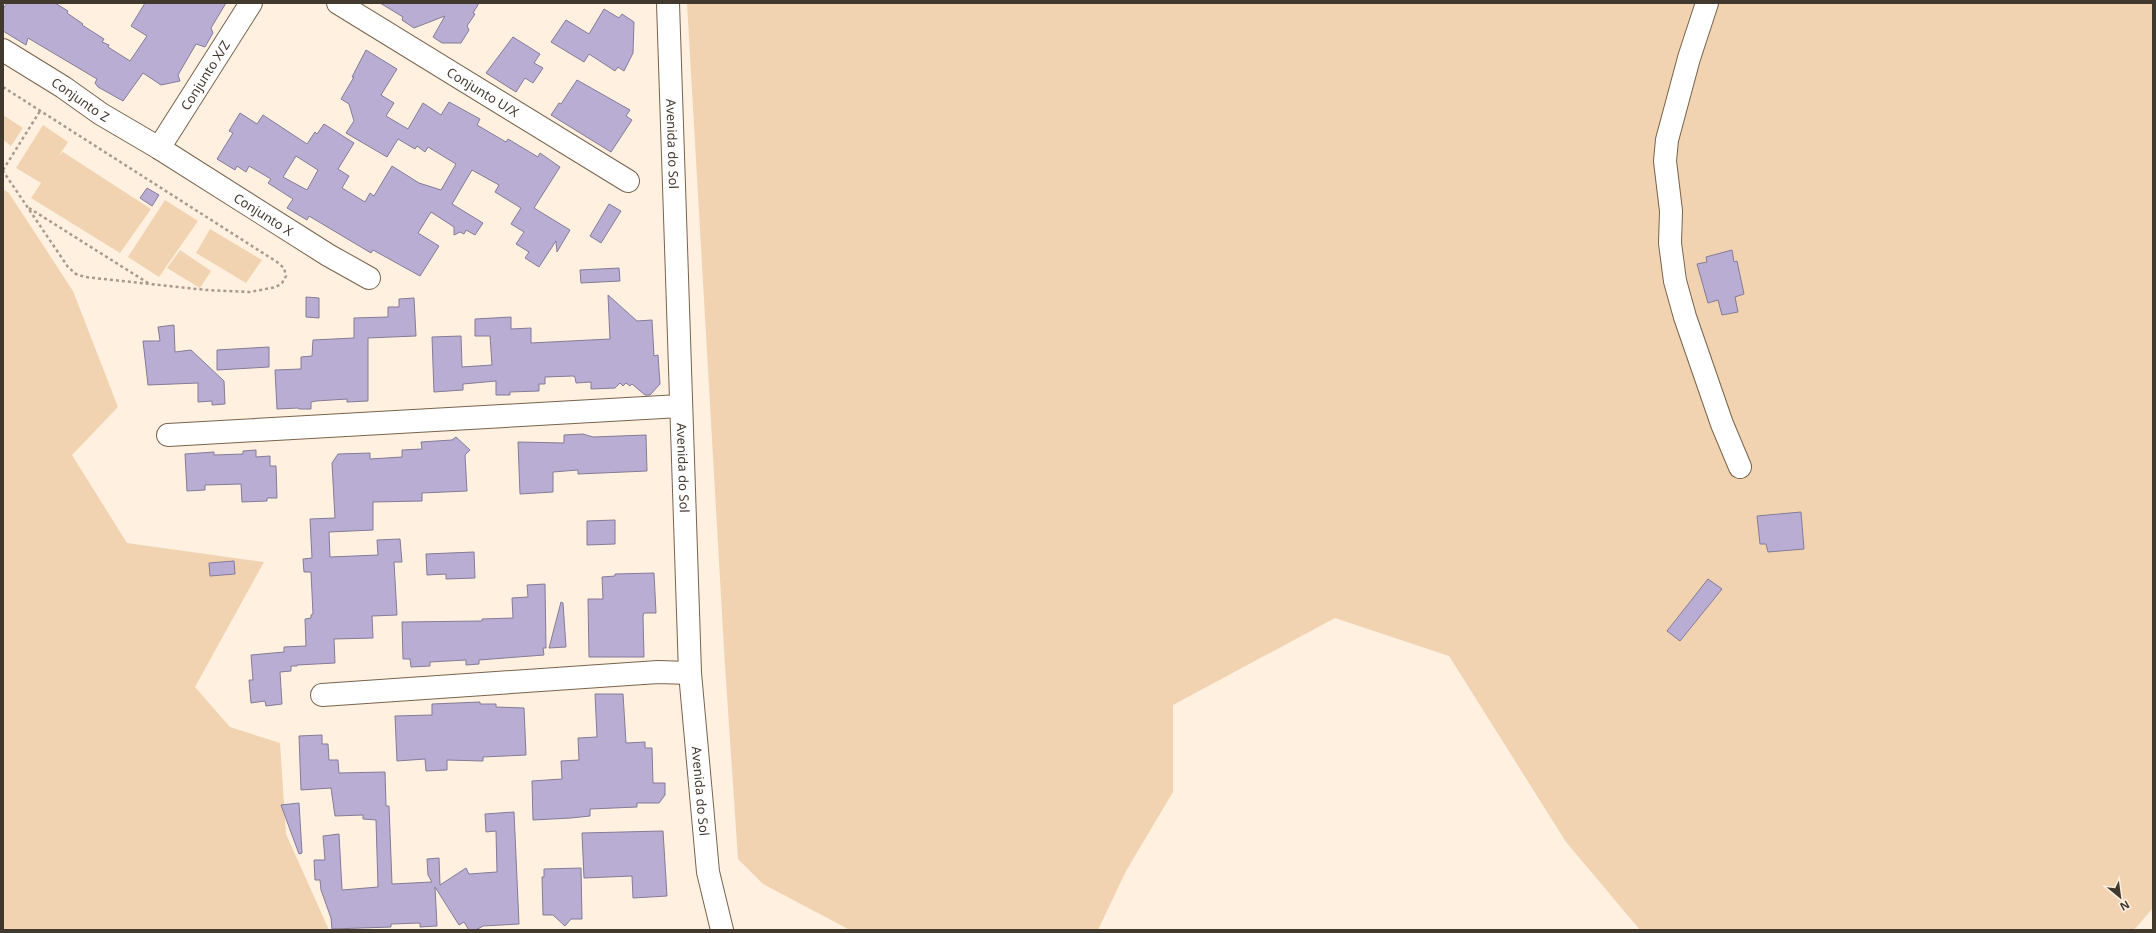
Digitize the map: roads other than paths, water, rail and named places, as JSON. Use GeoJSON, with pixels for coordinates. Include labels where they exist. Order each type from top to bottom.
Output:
{"type":"FeatureCollection","features":[{"type":"Feature","properties":{"kind":"street","name":"Conjunto X/Z"},"geometry":{"type":"LineString","coordinates":[[159,148],[251,3]]}},
{"type":"Feature","properties":{"kind":"street","name":"Conjunto U/X"},"geometry":{"type":"LineString","coordinates":[[338,3],[628,181]]}},
{"type":"Feature","properties":{"kind":"street","name":"Avenida do Sol"},"geometry":{"type":"LineString","coordinates":[[668,3],[680,406],[690,673],[708,872],[722,930]]}},
{"type":"Feature","properties":{"kind":"street"},"geometry":{"type":"LineString","coordinates":[[1708,3],[1689,58],[1667,140],[1664,161],[1670,211],[1670,243],[1675,281],[1685,316],[1722,424],[1740,467]]}},
{"type":"Feature","properties":{"kind":"street","name":"Conjunto Z"},"geometry":{"type":"LineString","coordinates":[[3,50],[63,87],[101,114],[159,148]]}},
{"type":"Feature","properties":{"kind":"street","name":"Conjunto X"},"geometry":{"type":"LineString","coordinates":[[159,148],[328,255],[369,278]]}},
{"type":"Feature","properties":{"kind":"street"},"geometry":{"type":"LineString","coordinates":[[168,435],[680,406]]}},
{"type":"Feature","properties":{"kind":"street"},"geometry":{"type":"LineString","coordinates":[[322,695],[658,672],[690,673]]}}]}
